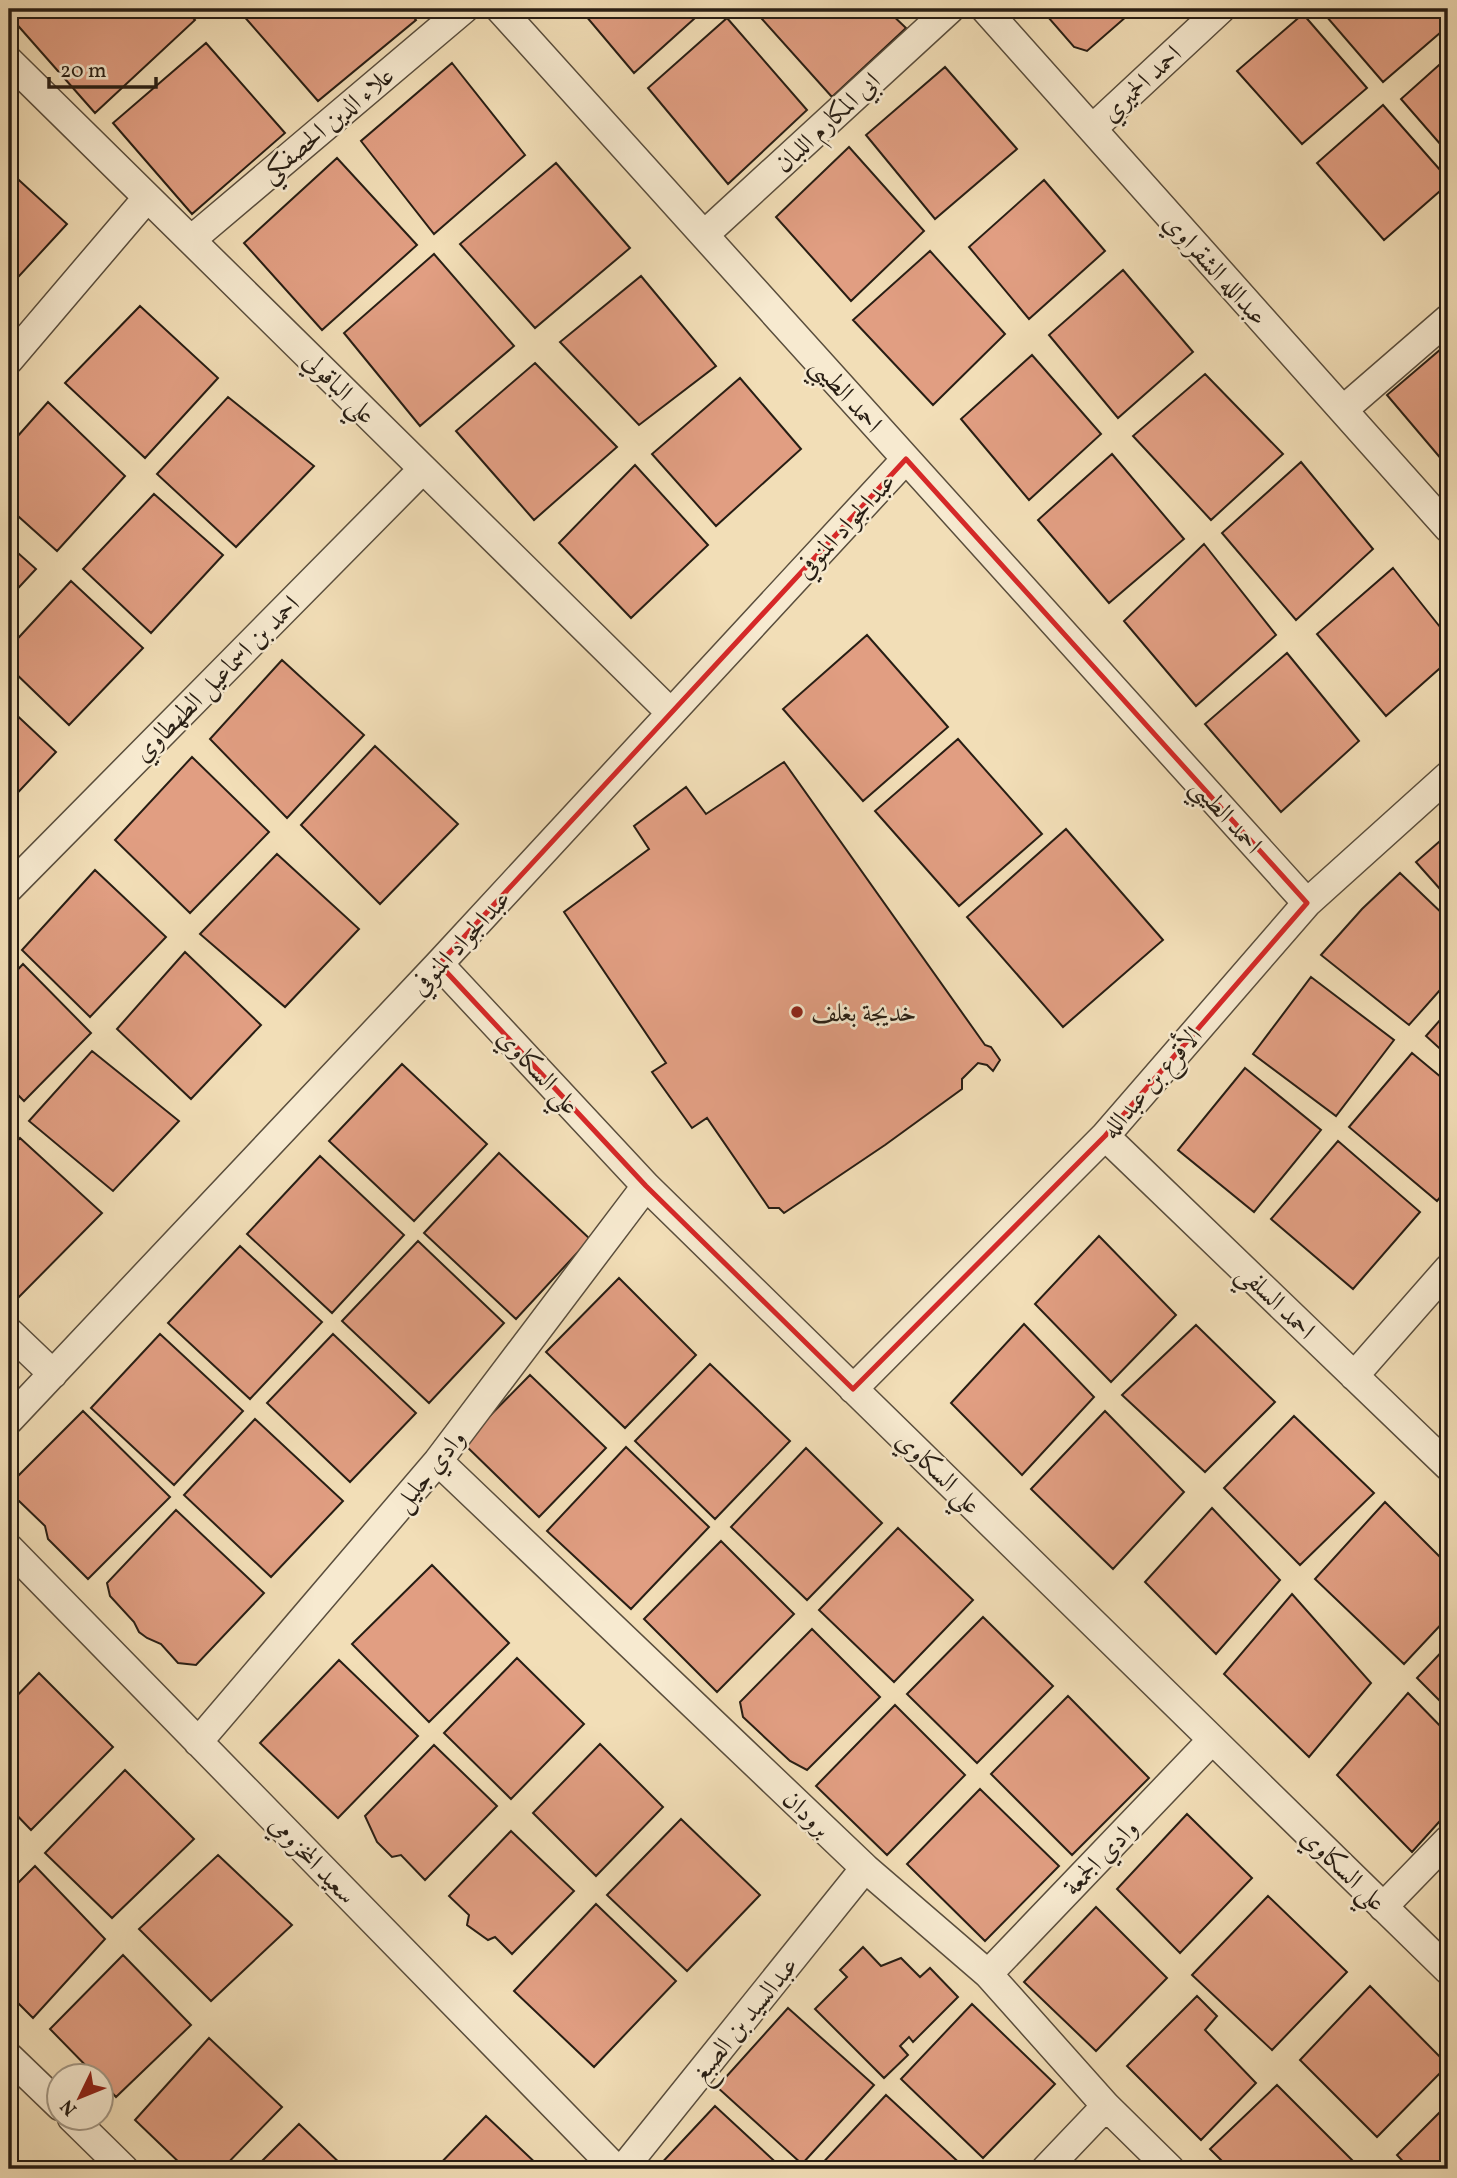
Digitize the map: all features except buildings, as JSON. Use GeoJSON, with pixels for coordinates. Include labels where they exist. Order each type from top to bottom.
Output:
{"type":"FeatureCollection","features":[{"type":"Feature","properties":{"kind":"street","name":"علاء الدين الحصفكي"},"geometry":{"type":"LineString","coordinates":[[191,240],[464,9]]}},
{"type":"Feature","properties":{"kind":"street","name":"احمد الطيبي"},"geometry":{"type":"LineString","coordinates":[[500,9],[1307,904]]}},
{"type":"Feature","properties":{"kind":"street","name":"ابي المكارم اللبان"},"geometry":{"type":"LineString","coordinates":[[704,235],[950,9]]}},
{"type":"Feature","properties":{"kind":"street","name":"عبدالله الشقراوي"},"geometry":{"type":"LineString","coordinates":[[985,9],[1448,528]]}},
{"type":"Feature","properties":{"kind":"street","name":"احمد الحميري"},"geometry":{"type":"LineString","coordinates":[[1091,129],[1221,9]]}},
{"type":"Feature","properties":{"kind":"street","name":"علي الباقولي"},"geometry":{"type":"LineString","coordinates":[[9,61],[671,713]]}},
{"type":"Feature","properties":{"kind":"street"},"geometry":{"type":"LineString","coordinates":[[9,360],[147,198]]}},
{"type":"Feature","properties":{"kind":"street"},"geometry":{"type":"LineString","coordinates":[[1343,410],[1448,319]]}},
{"type":"Feature","properties":{"kind":"street","name":"عبدالجواد المنوفي"},"geometry":{"type":"LineString","coordinates":[[9,1420],[439,964],[906,459]]}},
{"type":"Feature","properties":{"kind":"street","name":"احمد بن اسماعيل الطهطاوي"},"geometry":{"type":"LineString","coordinates":[[9,888],[423,469]]}},
{"type":"Feature","properties":{"kind":"street","name":"الأقرع بن عبدالله"},"geometry":{"type":"LineString","coordinates":[[853,1389],[1105,1136],[1307,904],[1448,776]]}},
{"type":"Feature","properties":{"kind":"street","name":"علي السكاوي"},"geometry":{"type":"LineString","coordinates":[[439,964],[646,1186],[1448,1970]]}},
{"type":"Feature","properties":{"kind":"street","name":"احمد السلفي"},"geometry":{"type":"LineString","coordinates":[[1105,1136],[1448,1466]]}},
{"type":"Feature","properties":{"kind":"street","name":"وادي جليل"},"geometry":{"type":"LineString","coordinates":[[198,1742],[438,1461],[646,1186]]}},
{"type":"Feature","properties":{"kind":"street"},"geometry":{"type":"LineString","coordinates":[[1354,1376],[1448,1269]]}},
{"type":"Feature","properties":{"kind":"street"},"geometry":{"type":"LineString","coordinates":[[9,1332],[53,1374]]}},
{"type":"Feature","properties":{"kind":"street","name":"برودان"},"geometry":{"type":"LineString","coordinates":[[438,1461],[865,1868],[988,1974],[1106,2106],[1170,2169]]}},
{"type":"Feature","properties":{"kind":"street","name":"سعيد المخزومي"},"geometry":{"type":"LineString","coordinates":[[9,1548],[616,2169]]}},
{"type":"Feature","properties":{"kind":"street","name":"وادي الجمعة"},"geometry":{"type":"LineString","coordinates":[[988,1974],[1212,1740]]}},
{"type":"Feature","properties":{"kind":"street"},"geometry":{"type":"LineString","coordinates":[[1383,1906],[1448,1840]]}},
{"type":"Feature","properties":{"kind":"street","name":"عبدالسيد بن الصبغ"},"geometry":{"type":"LineString","coordinates":[[623,2169],[865,1868]]}},
{"type":"Feature","properties":{"kind":"street"},"geometry":{"type":"LineString","coordinates":[[9,2057],[46,2093]]}},
{"type":"Feature","properties":{"kind":"street"},"geometry":{"type":"LineString","coordinates":[[1046,2169],[1106,2106]]}},
{"type":"Feature","properties":{"kind":"street"},"geometry":{"type":"LineString","coordinates":[[86,2132],[124,2169]]}},
{"type":"Feature","properties":{"kind":"highlighted area"},"geometry":{"type":"Polygon","coordinates":[[[906,459],[1307,903],[1105,1136],[853,1389],[646,1186],[439,964],[906,459]]]}},
{"type":"Feature","properties":{"kind":"place","name":"خديجة بغلف"},"geometry":{"type":"Point","coordinates":[797,1012]}}]}
